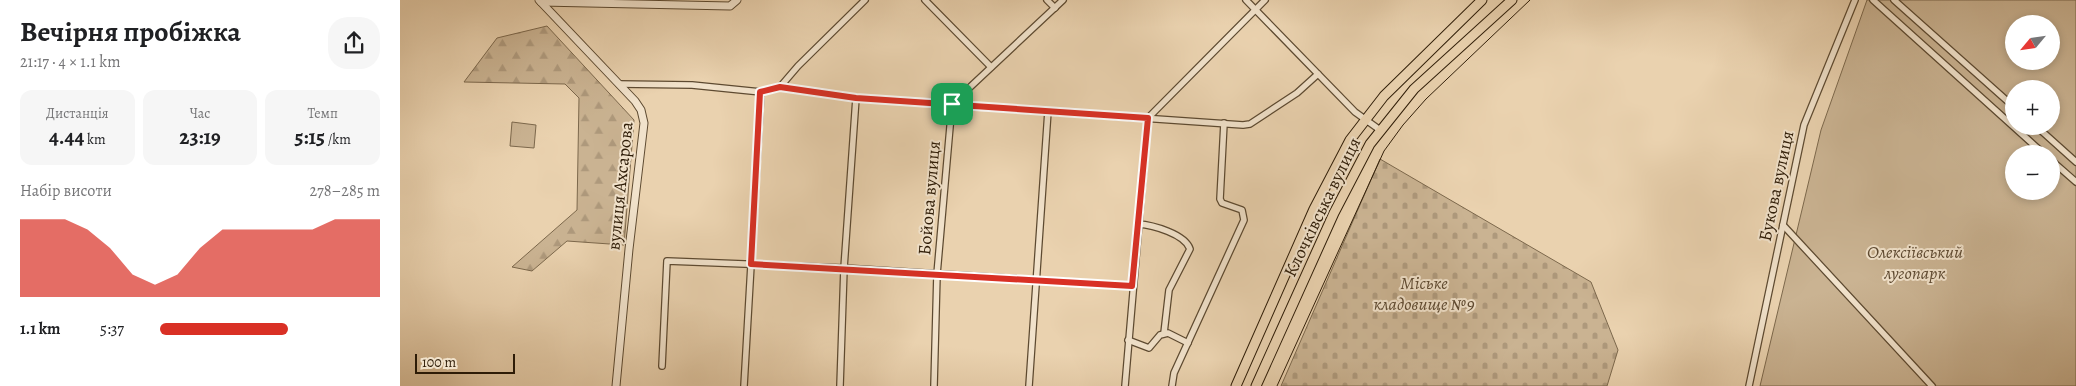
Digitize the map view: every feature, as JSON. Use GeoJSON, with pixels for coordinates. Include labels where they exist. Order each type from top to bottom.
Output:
{"type":"FeatureCollection","features":[{"type":"Feature","properties":{"kind":"main road","name":"Клочківська вулиця"},"geometry":{"type":"LineString","coordinates":[[1236,386],[1336,163],[1364,119],[1384,96],[1482,0]]}},
{"type":"Feature","properties":{"kind":"main road","name":"Клочківська вулиця"},"geometry":{"type":"LineString","coordinates":[[1256,386],[1334,213],[1360,162],[1380,130],[1414,89],[1512,0]]}},
{"type":"Feature","properties":{"kind":"street"},"geometry":{"type":"LineString","coordinates":[[540,1],[730,6],[737,0]]}},
{"type":"Feature","properties":{"kind":"street"},"geometry":{"type":"LineString","coordinates":[[780,87],[798,66],[865,0]]}},
{"type":"Feature","properties":{"kind":"street"},"geometry":{"type":"LineString","coordinates":[[925,0],[991,67]]}},
{"type":"Feature","properties":{"kind":"street"},"geometry":{"type":"LineString","coordinates":[[1047,0],[1055,8]]}},
{"type":"Feature","properties":{"kind":"street"},"geometry":{"type":"LineString","coordinates":[[952,104],[1063,0]]}},
{"type":"Feature","properties":{"kind":"street"},"geometry":{"type":"LineString","coordinates":[[1246,0],[1364,119],[1380,130]]}},
{"type":"Feature","properties":{"kind":"street"},"geometry":{"type":"LineString","coordinates":[[1125,386],[1132,286],[1148,118],[1264,0]]}},
{"type":"Feature","properties":{"kind":"street","name":"Букова вулиця"},"geometry":{"type":"LineString","coordinates":[[1749,386],[1804,125],[1855,0]]}},
{"type":"Feature","properties":{"kind":"street"},"geometry":{"type":"LineString","coordinates":[[1874,0],[2034,145]]}},
{"type":"Feature","properties":{"kind":"street"},"geometry":{"type":"LineString","coordinates":[[1894,0],[2005,98]]}},
{"type":"Feature","properties":{"kind":"street","name":"вулиця Ахсарова"},"geometry":{"type":"LineString","coordinates":[[540,1],[642,110],[644,123],[616,386]]}},
{"type":"Feature","properties":{"kind":"street"},"geometry":{"type":"LineString","coordinates":[[619,84],[692,85],[760,92],[780,87],[856,98],[1250,124],[1297,93],[1318,74]]}},
{"type":"Feature","properties":{"kind":"street"},"geometry":{"type":"LineString","coordinates":[[744,386],[760,92]]}},
{"type":"Feature","properties":{"kind":"street"},"geometry":{"type":"LineString","coordinates":[[840,386],[844,268],[856,98]]}},
{"type":"Feature","properties":{"kind":"street","name":"Бойова вулиця"},"geometry":{"type":"LineString","coordinates":[[934,386],[937,274],[952,104]]}},
{"type":"Feature","properties":{"kind":"street"},"geometry":{"type":"LineString","coordinates":[[1029,386],[1038,280],[1048,111]]}},
{"type":"Feature","properties":{"kind":"street"},"geometry":{"type":"LineString","coordinates":[[1172,386],[1172,378],[1244,220],[1242,210],[1222,204],[1220,200],[1224,123]]}},
{"type":"Feature","properties":{"kind":"street"},"geometry":{"type":"LineString","coordinates":[[2046,135],[2076,162]]}},
{"type":"Feature","properties":{"kind":"street"},"geometry":{"type":"LineString","coordinates":[[2060,168],[2076,182]]}},
{"type":"Feature","properties":{"kind":"street"},"geometry":{"type":"LineString","coordinates":[[1128,340],[1149,348],[1164,333],[1169,290],[1190,249],[1186,242],[1158,227],[1138,224]]}},
{"type":"Feature","properties":{"kind":"street"},"geometry":{"type":"LineString","coordinates":[[1783,225],[1932,386]]}},
{"type":"Feature","properties":{"kind":"street"},"geometry":{"type":"LineString","coordinates":[[662,366],[668,261],[844,268],[1132,286]]}},
{"type":"Feature","properties":{"kind":"street"},"geometry":{"type":"LineString","coordinates":[[1164,333],[1188,343]]}},
{"type":"Feature","properties":{"kind":"green space","name":"Олексіївський лугопарк"},"geometry":{"type":"Polygon","coordinates":[[[1867,0],[2076,0],[2076,386],[1760,386],[1821,130],[1867,0]]]}},
{"type":"Feature","properties":{"kind":"green space"},"geometry":{"type":"Polygon","coordinates":[[[547,26],[634,120],[624,245],[567,241],[532,271],[512,267],[577,210],[579,98],[565,84],[464,82],[497,38],[547,26]]]}},
{"type":"Feature","properties":{"kind":"green space"},"geometry":{"type":"Polygon","coordinates":[[[512,122],[536,125],[534,148],[510,146],[512,122]]]}},
{"type":"Feature","properties":{"kind":"green space","name":"Міське кладовище №9"},"geometry":{"type":"Polygon","coordinates":[[[1380,159],[1591,282],[1618,350],[1607,386],[1281,386],[1380,159]]]}},
{"type":"Feature","properties":{"kind":"tram line"},"geometry":{"type":"LineString","coordinates":[[1277,386],[1384,151],[1403,125],[1426,99],[1530,0]]}},
{"type":"Feature","properties":{"kind":"route"},"geometry":{"type":"LineString","coordinates":[[780,87],[856,98],[952,104],[1148,118],[1132,286],[751,264],[760,92],[780,87]]}}]}
